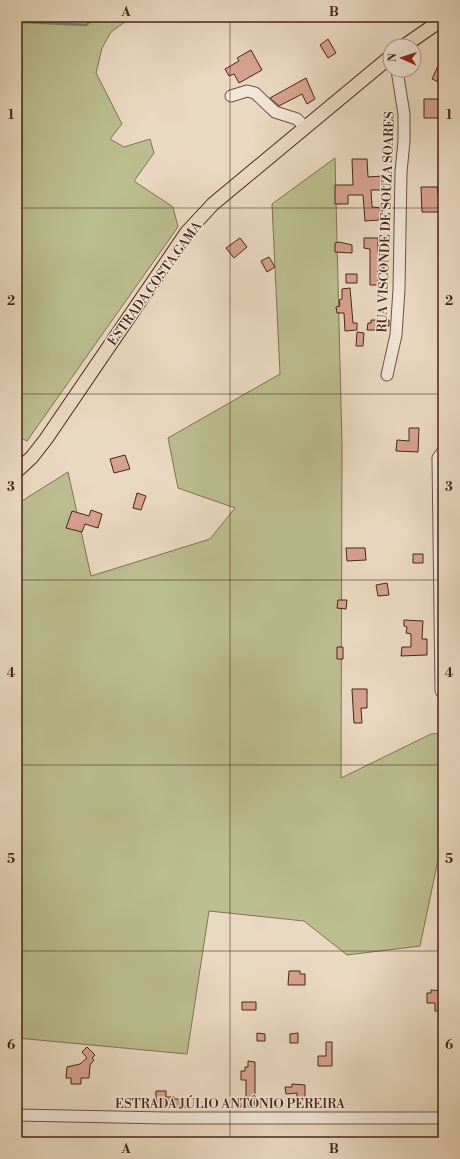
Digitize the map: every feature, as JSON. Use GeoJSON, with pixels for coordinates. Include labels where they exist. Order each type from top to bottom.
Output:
{"type":"FeatureCollection","features":[{"type":"Feature","properties":{"kind":"main road"},"geometry":{"type":"LineString","coordinates":[[416,38],[443,19]]}},
{"type":"Feature","properties":{"kind":"main road","name":"ESTRADA COSTA GAMA"},"geometry":{"type":"LineString","coordinates":[[17,471],[32,457],[46,439],[187,232],[213,204],[382,64]]}},
{"type":"Feature","properties":{"kind":"street","name":"RUA VISCONDE DE SOUZA SOARES"},"geometry":{"type":"LineString","coordinates":[[387,375],[396,335],[399,289],[401,172],[404,128],[398,78]]}},
{"type":"Feature","properties":{"kind":"street"},"geometry":{"type":"LineString","coordinates":[[231,96],[247,91],[255,93],[276,112],[297,119],[305,127]]}},
{"type":"Feature","properties":{"kind":"street"},"geometry":{"type":"LineString","coordinates":[[441,691],[438,458],[443,451]]}},
{"type":"Feature","properties":{"kind":"street","name":"ESTRADA JÚLIO ANTÔNIO PEREIRA"},"geometry":{"type":"LineString","coordinates":[[17,1115],[165,1118],[443,1118]]}},
{"type":"Feature","properties":{"kind":"green space"},"geometry":{"type":"Polygon","coordinates":[[[17,17],[150,17],[149,19],[129,19],[111,32],[102,48],[96,73],[122,124],[110,139],[124,147],[150,139],[154,153],[134,181],[173,207],[178,227],[27,441],[17,436],[17,17]]]}},
{"type":"Feature","properties":{"kind":"green space"},"geometry":{"type":"Polygon","coordinates":[[[335,158],[342,446],[341,778],[431,734],[443,733],[443,836],[420,946],[347,955],[304,921],[209,911],[187,1054],[17,1038],[17,504],[68,472],[91,576],[210,539],[235,508],[178,488],[168,438],[280,374],[272,204],[335,158]]]}},
{"type":"Feature","properties":{"kind":"building"},"geometry":{"type":"Polygon","coordinates":[[[328,39],[336,53],[328,58],[320,45],[328,39]]]}},
{"type":"Feature","properties":{"kind":"building"},"geometry":{"type":"Polygon","coordinates":[[[251,50],[262,70],[239,83],[234,74],[229,76],[225,69],[239,61],[237,58],[251,50]]]}},
{"type":"Feature","properties":{"kind":"building"},"geometry":{"type":"Polygon","coordinates":[[[443,55],[443,84],[432,79],[443,55]]]}},
{"type":"Feature","properties":{"kind":"building"},"geometry":{"type":"Polygon","coordinates":[[[306,78],[315,99],[307,104],[302,94],[279,106],[270,98],[306,78]]]}},
{"type":"Feature","properties":{"kind":"building"},"geometry":{"type":"Polygon","coordinates":[[[424,99],[439,99],[439,118],[424,118],[424,99]]]}},
{"type":"Feature","properties":{"kind":"building"},"geometry":{"type":"Polygon","coordinates":[[[352,159],[367,159],[368,177],[383,176],[384,190],[371,190],[372,207],[382,208],[383,217],[379,217],[379,220],[365,221],[363,195],[348,195],[348,204],[335,204],[335,185],[353,185],[352,159]]]}},
{"type":"Feature","properties":{"kind":"building"},"geometry":{"type":"Polygon","coordinates":[[[421,187],[437,187],[439,200],[443,200],[443,212],[422,212],[421,187]]]}},
{"type":"Feature","properties":{"kind":"building"},"geometry":{"type":"Polygon","coordinates":[[[240,238],[247,247],[234,258],[226,248],[240,238]]]}},
{"type":"Feature","properties":{"kind":"building"},"geometry":{"type":"Polygon","coordinates":[[[364,238],[378,238],[378,254],[384,255],[384,270],[378,270],[378,285],[370,285],[370,249],[364,248],[364,238]]]}},
{"type":"Feature","properties":{"kind":"building"},"geometry":{"type":"Polygon","coordinates":[[[339,242],[352,245],[352,253],[335,252],[335,243],[339,242]]]}},
{"type":"Feature","properties":{"kind":"building"},"geometry":{"type":"Polygon","coordinates":[[[269,257],[275,267],[267,272],[261,261],[269,257]]]}},
{"type":"Feature","properties":{"kind":"building"},"geometry":{"type":"Polygon","coordinates":[[[346,274],[357,274],[357,283],[346,283],[346,274]]]}},
{"type":"Feature","properties":{"kind":"building"},"geometry":{"type":"Polygon","coordinates":[[[350,288],[353,323],[357,323],[357,330],[345,331],[344,313],[337,313],[336,307],[340,306],[339,300],[342,299],[342,289],[350,288]]]}},
{"type":"Feature","properties":{"kind":"building"},"geometry":{"type":"Polygon","coordinates":[[[371,320],[389,320],[389,326],[381,327],[381,330],[367,330],[368,323],[371,323],[371,320]]]}},
{"type":"Feature","properties":{"kind":"building"},"geometry":{"type":"Polygon","coordinates":[[[357,332],[364,333],[363,346],[356,346],[357,332]]]}},
{"type":"Feature","properties":{"kind":"building"},"geometry":{"type":"Polygon","coordinates":[[[409,428],[419,428],[418,452],[396,451],[397,440],[409,441],[409,428]]]}},
{"type":"Feature","properties":{"kind":"building"},"geometry":{"type":"Polygon","coordinates":[[[125,455],[130,469],[114,473],[110,459],[125,455]]]}},
{"type":"Feature","properties":{"kind":"building"},"geometry":{"type":"Polygon","coordinates":[[[137,493],[146,496],[141,510],[133,508],[137,493]]]}},
{"type":"Feature","properties":{"kind":"building"},"geometry":{"type":"Polygon","coordinates":[[[91,510],[102,514],[98,528],[85,524],[82,532],[66,528],[72,511],[89,516],[91,510]]]}},
{"type":"Feature","properties":{"kind":"building"},"geometry":{"type":"Polygon","coordinates":[[[346,548],[365,548],[366,560],[347,561],[346,548]]]}},
{"type":"Feature","properties":{"kind":"building"},"geometry":{"type":"Polygon","coordinates":[[[413,554],[423,554],[423,563],[413,563],[413,554]]]}},
{"type":"Feature","properties":{"kind":"building"},"geometry":{"type":"Polygon","coordinates":[[[387,583],[389,595],[378,596],[376,585],[387,583]]]}},
{"type":"Feature","properties":{"kind":"building"},"geometry":{"type":"Polygon","coordinates":[[[338,600],[347,600],[346,609],[337,608],[338,600]]]}},
{"type":"Feature","properties":{"kind":"building"},"geometry":{"type":"Polygon","coordinates":[[[404,620],[423,621],[422,639],[427,639],[427,655],[401,656],[402,647],[411,647],[411,634],[406,633],[407,627],[404,626],[404,620]]]}},
{"type":"Feature","properties":{"kind":"building"},"geometry":{"type":"Polygon","coordinates":[[[337,647],[343,647],[343,659],[337,659],[337,647]]]}},
{"type":"Feature","properties":{"kind":"building"},"geometry":{"type":"Polygon","coordinates":[[[352,689],[367,689],[367,708],[361,708],[362,723],[354,723],[352,689]]]}},
{"type":"Feature","properties":{"kind":"building"},"geometry":{"type":"Polygon","coordinates":[[[289,971],[300,971],[300,974],[305,974],[305,985],[288,985],[289,971]]]}},
{"type":"Feature","properties":{"kind":"building"},"geometry":{"type":"Polygon","coordinates":[[[431,990],[443,991],[443,1011],[435,1011],[435,1003],[427,1003],[427,993],[431,993],[431,990]]]}},
{"type":"Feature","properties":{"kind":"building"},"geometry":{"type":"Polygon","coordinates":[[[242,1002],[256,1002],[256,1010],[242,1010],[242,1002]]]}},
{"type":"Feature","properties":{"kind":"building"},"geometry":{"type":"Polygon","coordinates":[[[257,1033],[265,1034],[265,1041],[257,1041],[257,1033]]]}},
{"type":"Feature","properties":{"kind":"building"},"geometry":{"type":"Polygon","coordinates":[[[298,1033],[298,1043],[290,1043],[290,1034],[298,1033]]]}},
{"type":"Feature","properties":{"kind":"building"},"geometry":{"type":"Polygon","coordinates":[[[326,1042],[332,1042],[332,1066],[318,1066],[318,1056],[326,1056],[326,1042]]]}},
{"type":"Feature","properties":{"kind":"building"},"geometry":{"type":"Polygon","coordinates":[[[87,1047],[95,1055],[92,1058],[94,1060],[90,1065],[89,1078],[81,1078],[81,1084],[71,1084],[71,1078],[66,1078],[67,1067],[80,1064],[87,1058],[82,1052],[87,1047]]]}},
{"type":"Feature","properties":{"kind":"building"},"geometry":{"type":"Polygon","coordinates":[[[248,1061],[255,1062],[255,1107],[239,1107],[239,1098],[246,1098],[246,1080],[241,1080],[241,1071],[245,1071],[245,1067],[248,1067],[248,1061]]]}},
{"type":"Feature","properties":{"kind":"building"},"geometry":{"type":"Polygon","coordinates":[[[292,1084],[305,1085],[305,1098],[297,1098],[297,1093],[286,1094],[285,1087],[292,1087],[292,1084]]]}},
{"type":"Feature","properties":{"kind":"building"},"geometry":{"type":"Polygon","coordinates":[[[156,1091],[166,1091],[166,1097],[174,1097],[174,1099],[189,1099],[189,1107],[156,1106],[156,1091]]]}},
{"type":"Feature","properties":{"kind":"waterway"},"geometry":{"type":"LineString","coordinates":[[17,27],[23,22],[86,25],[96,17]]}}]}
